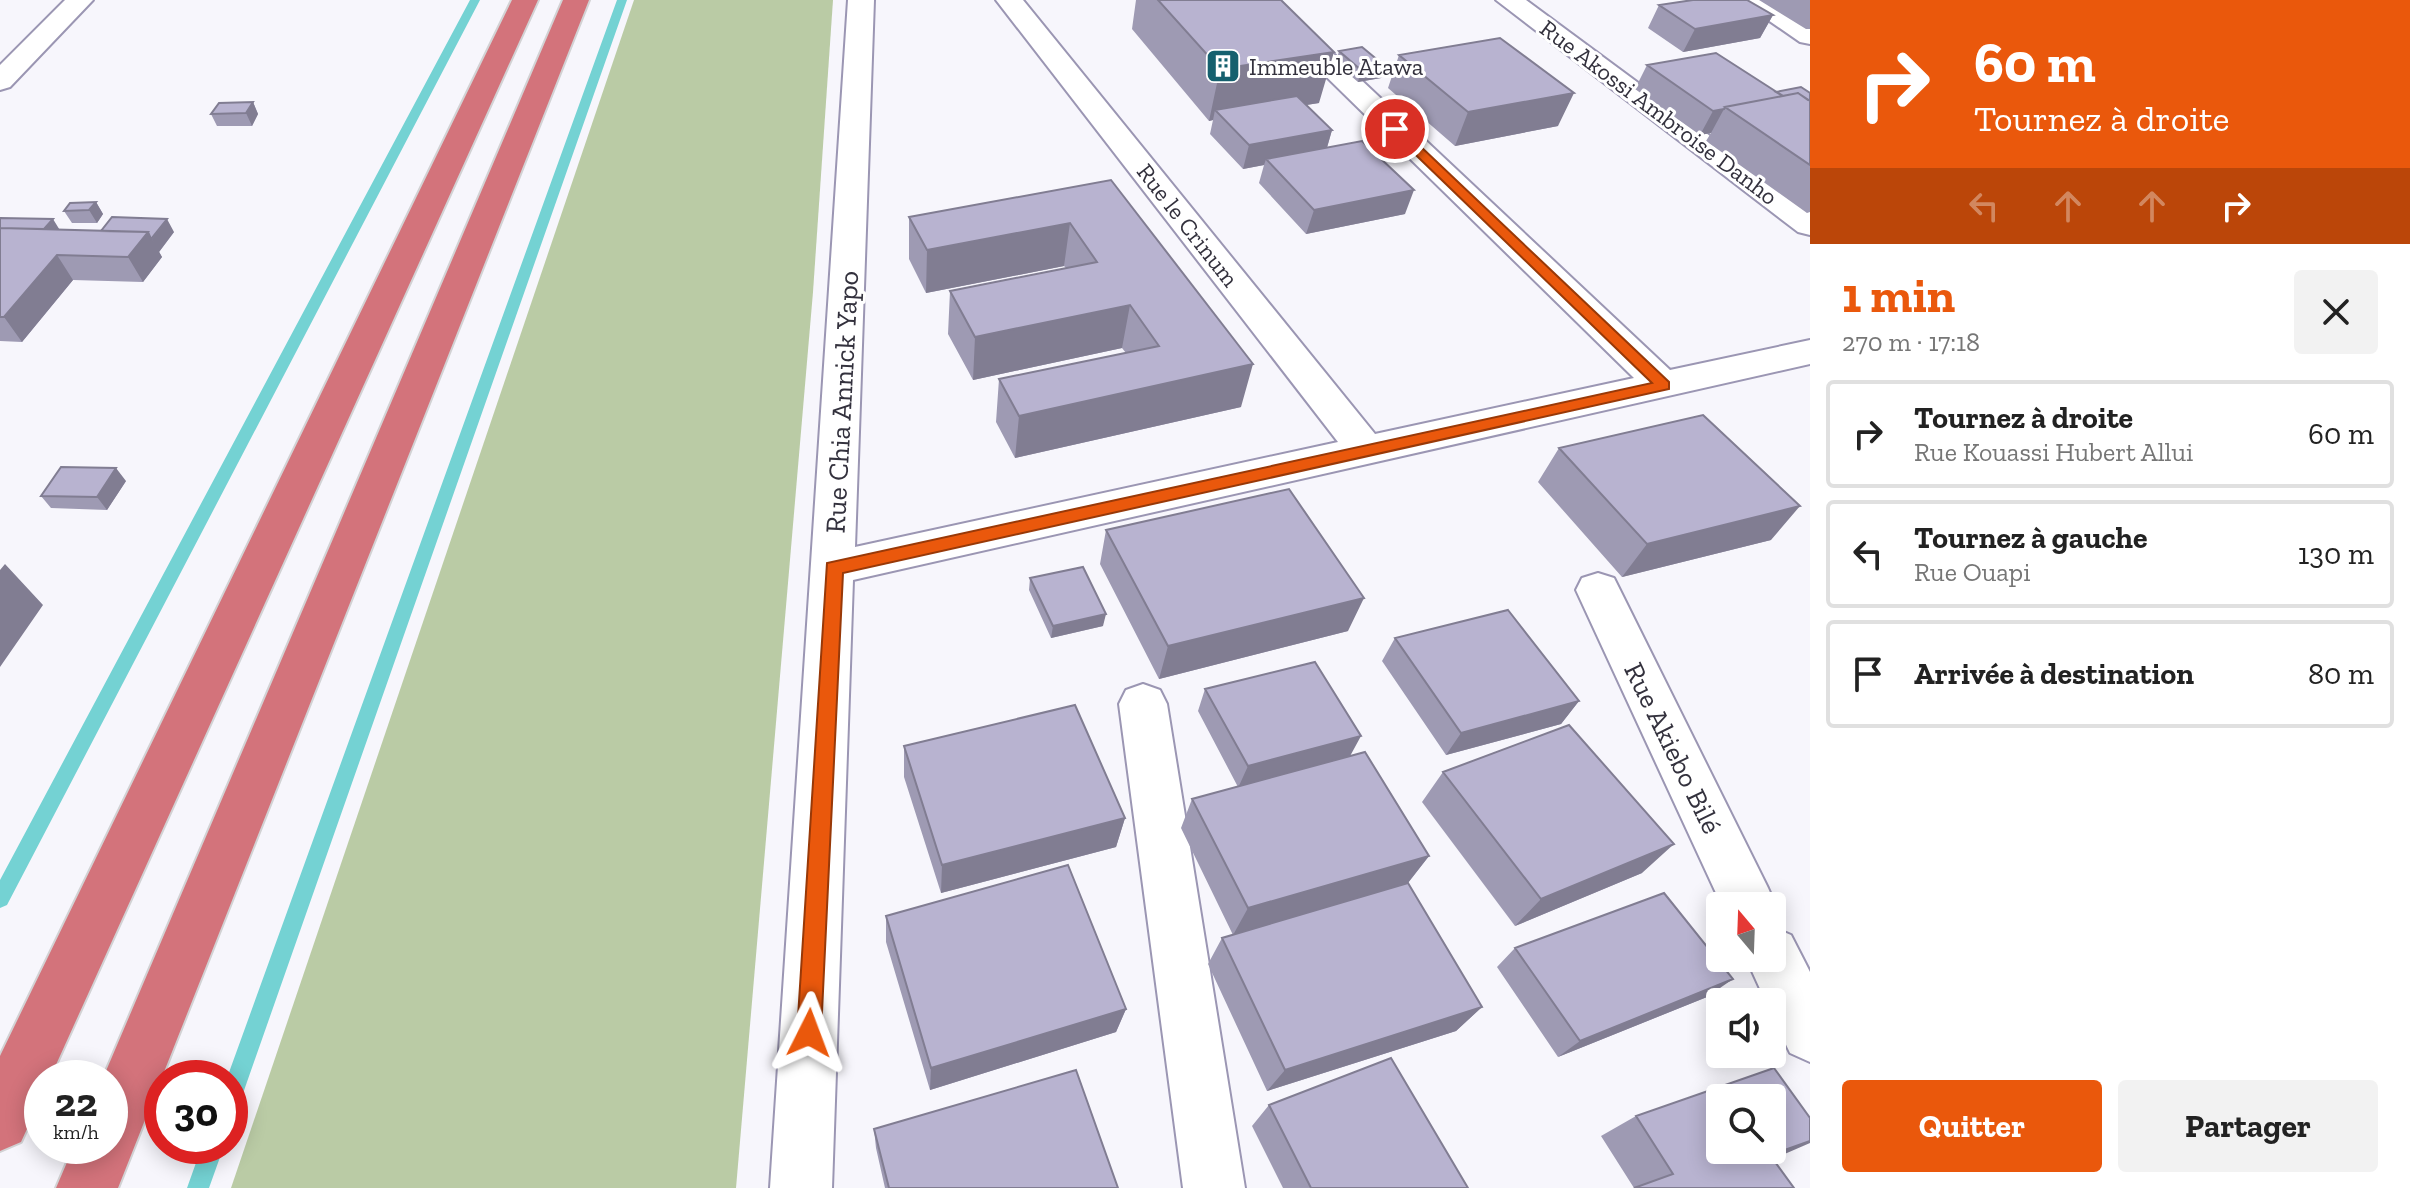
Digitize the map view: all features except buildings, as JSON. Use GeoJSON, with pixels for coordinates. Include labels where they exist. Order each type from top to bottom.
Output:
{"type":"FeatureCollection","features":[{"type":"Feature","properties":{"kind":"highway"},"geometry":{"type":"LineString","coordinates":[[0,1121],[525,0]]}},
{"type":"Feature","properties":{"kind":"highway"},"geometry":{"type":"LineString","coordinates":[[128,1089],[576,0]]}},
{"type":"Feature","properties":{"kind":"highway"},"geometry":{"type":"LineString","coordinates":[[87,1188],[97,1164]]}},
{"type":"Feature","properties":{"kind":"street"},"geometry":{"type":"LineString","coordinates":[[0,81],[80,0]]}},
{"type":"Feature","properties":{"kind":"street","name":"Rue Chia Annick Yapo"},"geometry":{"type":"LineString","coordinates":[[801,1188],[861,0]]}},
{"type":"Feature","properties":{"kind":"street","name":"Rue le Crinum"},"geometry":{"type":"LineString","coordinates":[[1009,0],[1366,451]]}},
{"type":"Feature","properties":{"kind":"street"},"geometry":{"type":"LineString","coordinates":[[1261,0],[1664,386]]}},
{"type":"Feature","properties":{"kind":"street","name":"Rue Akossi Ambroise Danho"},"geometry":{"type":"LineString","coordinates":[[1509,0],[1810,225]]}},
{"type":"Feature","properties":{"kind":"street"},"geometry":{"type":"LineString","coordinates":[[1752,0],[1810,36]]}},
{"type":"Feature","properties":{"kind":"street"},"geometry":{"type":"LineString","coordinates":[[834,568],[1810,352]]}},
{"type":"Feature","properties":{"kind":"street","name":"Rue Akiebo Bilé"},"geometry":{"type":"LineString","coordinates":[[1598,590],[1742,892]]}},
{"type":"Feature","properties":{"kind":"street"},"geometry":{"type":"LineString","coordinates":[[1143,704],[1214,1188]]}},
{"type":"Feature","properties":{"kind":"street"},"geometry":{"type":"LineString","coordinates":[[1781,972],[1810,1033]]}},
{"type":"Feature","properties":{"kind":"green space"},"geometry":{"type":"Polygon","coordinates":[[[634,0],[833,0],[813,292],[736,1188],[231,1188],[239,1164],[248,1164],[248,1138],[634,0]]]}},
{"type":"Feature","properties":{"kind":"waterway"},"geometry":{"type":"LineString","coordinates":[[0,899],[475,0]]}},
{"type":"Feature","properties":{"kind":"waterway"},"geometry":{"type":"LineString","coordinates":[[244,1060],[622,0]]}},
{"type":"Feature","properties":{"kind":"waterway"},"geometry":{"type":"LineString","coordinates":[[198,1188],[207,1164]]}},
{"type":"Feature","properties":{"kind":"place","name":"Immeuble Atawa"},"geometry":{"type":"Point","coordinates":[1223,66]}},
{"type":"Feature","properties":{"kind":"route"},"geometry":{"type":"LineString","coordinates":[[809,1033],[834,568],[1664,386],[1395,129]]}}]}
